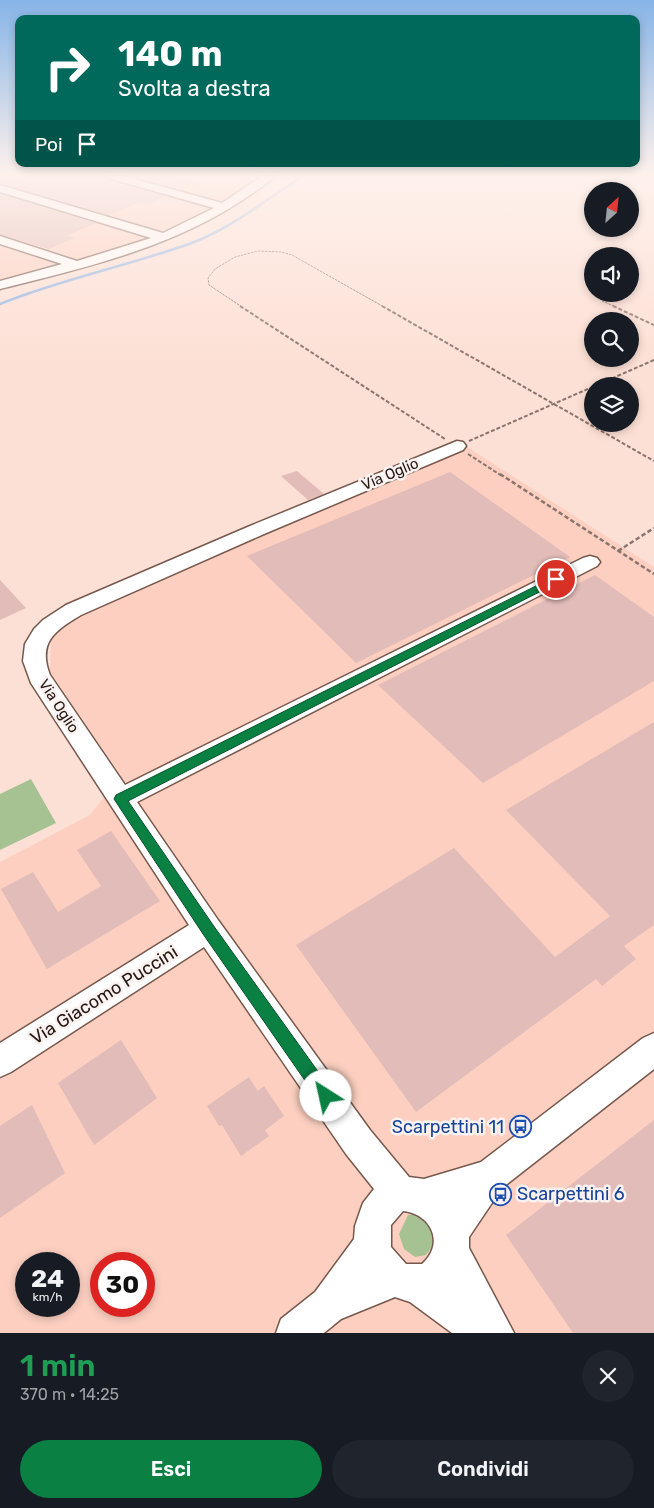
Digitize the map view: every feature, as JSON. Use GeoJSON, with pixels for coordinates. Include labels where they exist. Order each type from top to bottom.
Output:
{"type":"FeatureCollection","features":[{"type":"Feature","properties":{"kind":"street"},"geometry":{"type":"LineString","coordinates":[[0,285],[158,238]]}},
{"type":"Feature","properties":{"kind":"street"},"geometry":{"type":"LineString","coordinates":[[0,240],[74,264]]}},
{"type":"Feature","properties":{"kind":"street","name":"Via Oglio"},"geometry":{"type":"LineString","coordinates":[[393,1212],[377,1190],[364,1148],[208,929],[120,799],[37,672],[34,660],[35,649],[42,634],[59,619],[248,533],[457,446]]}},
{"type":"Feature","properties":{"kind":"street"},"geometry":{"type":"LineString","coordinates":[[120,799],[590,562]]}},
{"type":"Feature","properties":{"kind":"street","name":"Via Giacomo Puccini"},"geometry":{"type":"LineString","coordinates":[[0,1061],[208,929]]}},
{"type":"Feature","properties":{"kind":"street"},"geometry":{"type":"LineString","coordinates":[[295,1333],[328,1305],[393,1212],[490,1176],[654,1049]]}},
{"type":"Feature","properties":{"kind":"street"},"geometry":{"type":"LineString","coordinates":[[328,1305],[406,1281],[428,1281],[438,1275],[451,1243],[490,1176]]}},
{"type":"Feature","properties":{"kind":"street"},"geometry":{"type":"LineString","coordinates":[[393,1212],[442,1210],[451,1243],[494,1333]]}},
{"type":"Feature","properties":{"kind":"street"},"geometry":{"type":"LineString","coordinates":[[393,1212],[376,1258],[384,1270],[406,1281],[465,1319],[478,1333]]}},
{"type":"Feature","properties":{"kind":"path"},"geometry":{"type":"LineString","coordinates":[[654,460],[286,253],[268,250],[248,252],[227,262],[212,272],[208,278],[209,285],[218,292],[654,574]]}},
{"type":"Feature","properties":{"kind":"path"},"geometry":{"type":"LineString","coordinates":[[604,302],[654,325]]}},
{"type":"Feature","properties":{"kind":"path"},"geometry":{"type":"LineString","coordinates":[[457,446],[654,360]]}},
{"type":"Feature","properties":{"kind":"path"},"geometry":{"type":"LineString","coordinates":[[618,551],[654,528]]}},
{"type":"Feature","properties":{"kind":"shaded area"},"geometry":{"type":"Polygon","coordinates":[[[0,238],[170,238],[116,259],[0,290],[0,238]]]}},
{"type":"Feature","properties":{"kind":"shaded area"},"geometry":{"type":"Polygon","coordinates":[[[461,443],[654,567],[654,1333],[0,1333],[0,862],[90,815],[121,775],[50,672],[51,640],[74,600],[461,443]]]}},
{"type":"Feature","properties":{"kind":"green space"},"geometry":{"type":"Polygon","coordinates":[[[31,779],[56,823],[0,850],[0,794],[31,779]]]}},
{"type":"Feature","properties":{"kind":"green space"},"geometry":{"type":"Polygon","coordinates":[[[420,1214],[432,1223],[435,1243],[426,1255],[415,1257],[404,1249],[399,1234],[408,1215],[420,1214]]]}},
{"type":"Feature","properties":{"kind":"building"},"geometry":{"type":"Polygon","coordinates":[[[14,238],[74,238],[49,249],[14,238]]]}},
{"type":"Feature","properties":{"kind":"building"},"geometry":{"type":"Polygon","coordinates":[[[297,471],[324,494],[308,500],[281,476],[297,471]]]}},
{"type":"Feature","properties":{"kind":"building"},"geometry":{"type":"Polygon","coordinates":[[[450,472],[570,557],[356,663],[247,556],[450,472]]]}},
{"type":"Feature","properties":{"kind":"building"},"geometry":{"type":"Polygon","coordinates":[[[595,575],[654,617],[654,681],[483,783],[378,685],[595,575]]]}},
{"type":"Feature","properties":{"kind":"building"},"geometry":{"type":"Polygon","coordinates":[[[0,580],[26,608],[0,620],[0,580]]]}},
{"type":"Feature","properties":{"kind":"building"},"geometry":{"type":"Polygon","coordinates":[[[654,722],[654,925],[624,946],[636,959],[602,986],[596,979],[416,1112],[296,945],[454,848],[555,957],[610,916],[506,810],[654,722]]]}},
{"type":"Feature","properties":{"kind":"building"},"geometry":{"type":"Polygon","coordinates":[[[111,831],[160,901],[47,969],[1,889],[33,872],[58,912],[101,886],[77,850],[111,831]]]}},
{"type":"Feature","properties":{"kind":"building"},"geometry":{"type":"Polygon","coordinates":[[[121,1040],[157,1098],[94,1145],[58,1083],[121,1040]]]}},
{"type":"Feature","properties":{"kind":"building"},"geometry":{"type":"Polygon","coordinates":[[[249,1077],[258,1091],[264,1086],[284,1116],[265,1130],[269,1136],[241,1156],[222,1125],[219,1126],[207,1106],[249,1077]]]}},
{"type":"Feature","properties":{"kind":"building"},"geometry":{"type":"Polygon","coordinates":[[[32,1105],[65,1173],[0,1218],[0,1126],[32,1105]]]}},
{"type":"Feature","properties":{"kind":"building"},"geometry":{"type":"Polygon","coordinates":[[[654,1120],[654,1333],[573,1333],[506,1235],[654,1120]]]}},
{"type":"Feature","properties":{"kind":"waterway"},"geometry":{"type":"LineString","coordinates":[[0,304],[47,287],[166,252],[203,238]]}},
{"type":"Feature","properties":{"kind":"place","name":"Scarpettini 11"},"geometry":{"type":"Point","coordinates":[520,1127]}},
{"type":"Feature","properties":{"kind":"place","name":"Scarpettini 6"},"geometry":{"type":"Point","coordinates":[501,1194]}},
{"type":"Feature","properties":{"kind":"route"},"geometry":{"type":"LineString","coordinates":[[326,1096],[208,929],[120,799],[556,579]]}}]}
